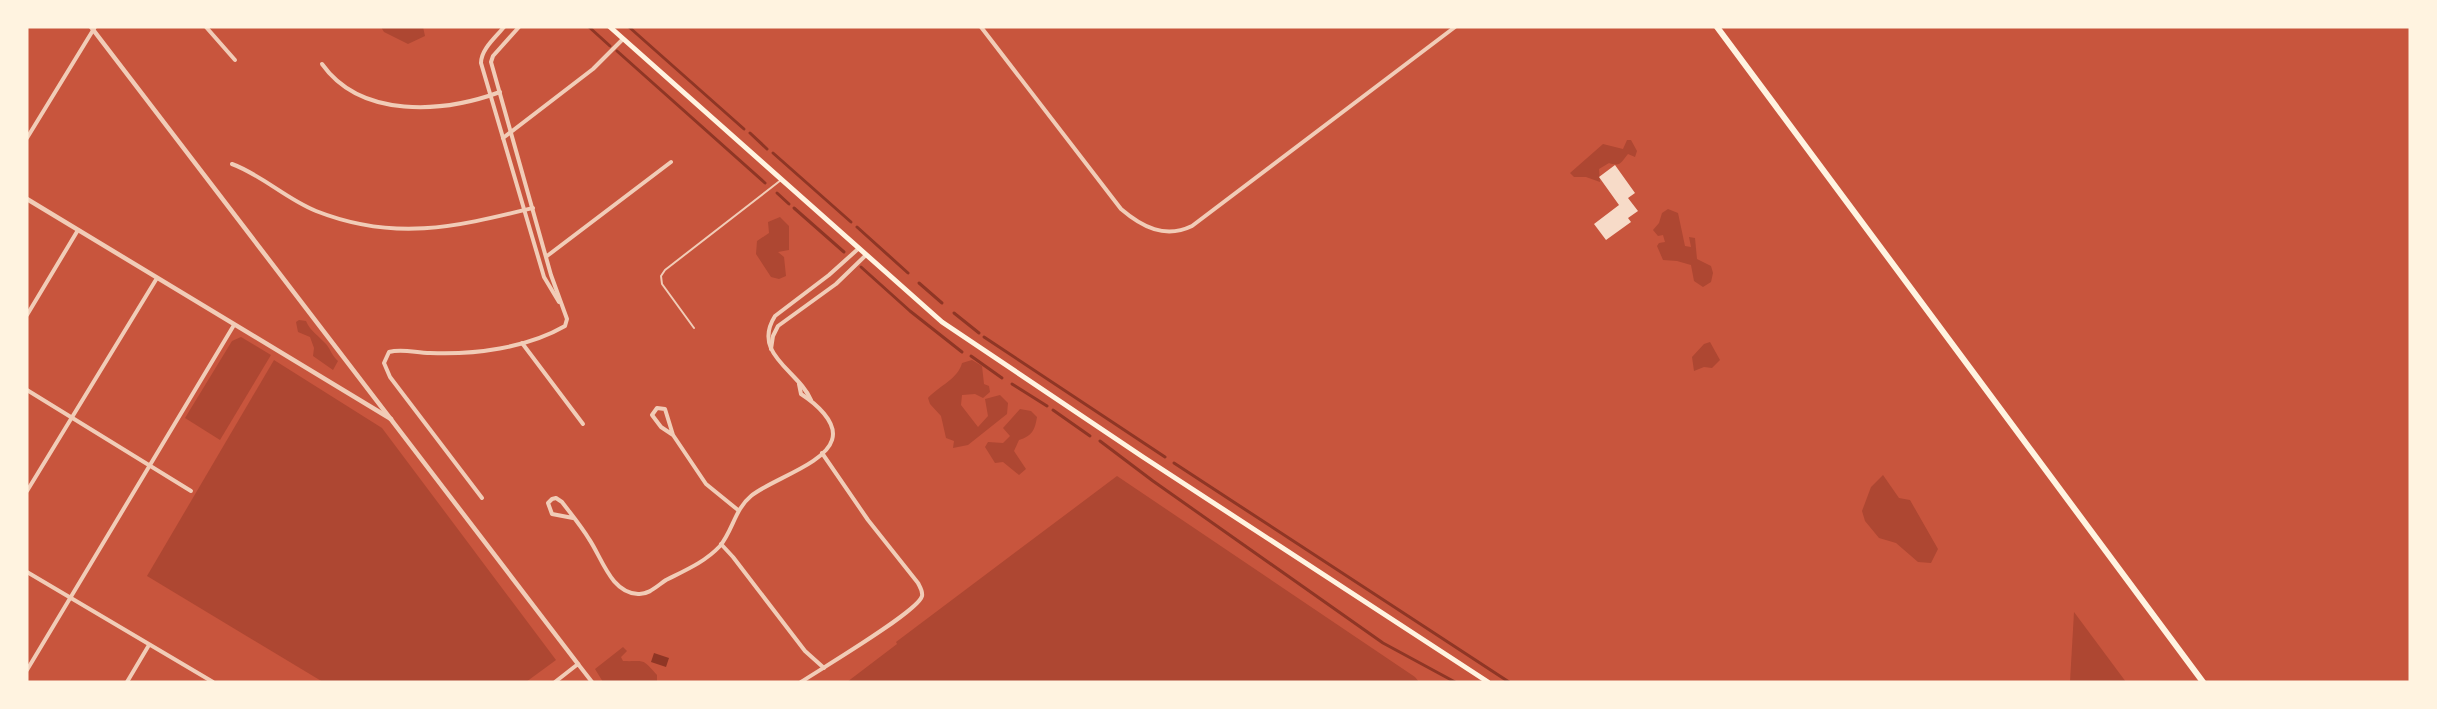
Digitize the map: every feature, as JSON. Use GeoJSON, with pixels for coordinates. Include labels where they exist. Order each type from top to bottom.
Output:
{"type":"FeatureCollection","features":[{"type":"Feature","properties":{"kind":"highway"},"geometry":{"type":"LineString","coordinates":[[1717,27],[2203,682]]}},
{"type":"Feature","properties":{"kind":"main road"},"geometry":{"type":"LineString","coordinates":[[610,27],[942,322],[1488,682]]}},
{"type":"Feature","properties":{"kind":"street"},"geometry":{"type":"LineString","coordinates":[[206,27],[235,60]]}},
{"type":"Feature","properties":{"kind":"street"},"geometry":{"type":"LineString","coordinates":[[504,27],[482,56],[490,95],[544,277],[564,312]]}},
{"type":"Feature","properties":{"kind":"street"},"geometry":{"type":"LineString","coordinates":[[482,498],[390,377],[386,370],[385,358],[388,352],[395,350],[457,353],[522,343],[552,334],[566,326],[567,319],[546,256],[492,62],[493,56],[519,27]]}},
{"type":"Feature","properties":{"kind":"street"},"geometry":{"type":"LineString","coordinates":[[981,27],[1121,208],[1134,220],[1169,233],[1180,232],[1192,226],[1455,27]]}},
{"type":"Feature","properties":{"kind":"street"},"geometry":{"type":"LineString","coordinates":[[27,138],[93,28],[592,682]]}},
{"type":"Feature","properties":{"kind":"street"},"geometry":{"type":"LineString","coordinates":[[503,138],[593,69],[623,38]]}},
{"type":"Feature","properties":{"kind":"street"},"geometry":{"type":"LineString","coordinates":[[322,64],[327,71],[349,88],[376,101],[397,106],[427,108],[453,105],[500,92]]}},
{"type":"Feature","properties":{"kind":"street"},"geometry":{"type":"LineString","coordinates":[[546,256],[671,162]]}},
{"type":"Feature","properties":{"kind":"street"},"geometry":{"type":"LineString","coordinates":[[232,164],[288,198],[316,211],[372,227],[429,230],[478,222],[533,208]]}},
{"type":"Feature","properties":{"kind":"street"},"geometry":{"type":"LineString","coordinates":[[27,199],[393,420]]}},
{"type":"Feature","properties":{"kind":"street"},"geometry":{"type":"LineString","coordinates":[[27,315],[78,230]]}},
{"type":"Feature","properties":{"kind":"street"},"geometry":{"type":"LineString","coordinates":[[573,518],[552,514],[548,503],[556,498],[562,502],[590,539],[614,580],[623,589],[631,593],[646,593],[706,559],[721,544],[738,510],[756,492],[800,469],[830,446],[834,430],[831,423],[811,400],[807,390],[798,384],[771,350],[767,340],[769,326],[775,316],[829,275],[858,249]]}},
{"type":"Feature","properties":{"kind":"street"},"geometry":{"type":"LineString","coordinates":[[771,350],[773,336],[778,326],[836,284],[866,255]]}},
{"type":"Feature","properties":{"kind":"street"},"geometry":{"type":"LineString","coordinates":[[27,491],[157,278]]}},
{"type":"Feature","properties":{"kind":"street"},"geometry":{"type":"LineString","coordinates":[[27,670],[234,325]]}},
{"type":"Feature","properties":{"kind":"street"},"geometry":{"type":"LineString","coordinates":[[522,343],[583,424]]}},
{"type":"Feature","properties":{"kind":"street"},"geometry":{"type":"LineString","coordinates":[[27,390],[191,491]]}},
{"type":"Feature","properties":{"kind":"street"},"geometry":{"type":"LineString","coordinates":[[673,435],[667,413],[664,409],[657,408],[652,415],[654,419],[673,435],[706,484],[738,510]]}},
{"type":"Feature","properties":{"kind":"street"},"geometry":{"type":"LineString","coordinates":[[801,682],[900,618],[922,597],[918,584],[868,520],[822,453]]}},
{"type":"Feature","properties":{"kind":"street"},"geometry":{"type":"LineString","coordinates":[[721,544],[806,651],[824,668]]}},
{"type":"Feature","properties":{"kind":"street"},"geometry":{"type":"LineString","coordinates":[[27,572],[213,682]]}},
{"type":"Feature","properties":{"kind":"street"},"geometry":{"type":"LineString","coordinates":[[127,682],[149,645]]}},
{"type":"Feature","properties":{"kind":"street"},"geometry":{"type":"LineString","coordinates":[[555,682],[578,664]]}},
{"type":"Feature","properties":{"kind":"lane"},"geometry":{"type":"LineString","coordinates":[[694,328],[662,284],[661,276],[664,270],[782,180]]}},
{"type":"Feature","properties":{"kind":"shaded area"},"geometry":{"type":"Polygon","coordinates":[[[381,27],[423,27],[425,36],[408,44],[384,32],[381,27]]]}},
{"type":"Feature","properties":{"kind":"shaded area"},"geometry":{"type":"Polygon","coordinates":[[[1627,140],[1631,140],[1637,151],[1635,157],[1628,154],[1618,164],[1609,163],[1599,169],[1600,182],[1586,177],[1574,177],[1570,173],[1603,144],[1623,149],[1627,140]]]}},
{"type":"Feature","properties":{"kind":"shaded area"},"geometry":{"type":"Polygon","coordinates":[[[1668,209],[1678,213],[1685,246],[1691,247],[1689,237],[1695,238],[1697,259],[1711,266],[1713,273],[1711,282],[1703,287],[1694,281],[1691,265],[1663,260],[1657,246],[1665,242],[1663,235],[1658,236],[1653,230],[1659,223],[1662,213],[1668,209]]]}},
{"type":"Feature","properties":{"kind":"shaded area"},"geometry":{"type":"Polygon","coordinates":[[[780,217],[789,226],[789,250],[778,252],[784,257],[786,276],[779,279],[771,277],[756,254],[757,241],[769,233],[768,222],[780,217]]]}},
{"type":"Feature","properties":{"kind":"shaded area"},"geometry":{"type":"Polygon","coordinates":[[[306,321],[338,361],[333,370],[313,356],[314,348],[310,337],[298,332],[296,322],[306,321]]]}},
{"type":"Feature","properties":{"kind":"shaded area"},"geometry":{"type":"Polygon","coordinates":[[[241,337],[271,355],[220,440],[185,418],[232,341],[241,337]]]}},
{"type":"Feature","properties":{"kind":"shaded area"},"geometry":{"type":"Polygon","coordinates":[[[1710,342],[1720,360],[1712,368],[1704,367],[1694,371],[1692,357],[1704,344],[1710,342]]]}},
{"type":"Feature","properties":{"kind":"shaded area"},"geometry":{"type":"Polygon","coordinates":[[[274,360],[382,428],[556,660],[526,682],[323,682],[147,576],[274,360]]]}},
{"type":"Feature","properties":{"kind":"shaded area"},"geometry":{"type":"Polygon","coordinates":[[[972,360],[982,366],[984,384],[989,386],[990,392],[983,398],[975,394],[962,395],[961,405],[978,427],[988,416],[985,399],[1000,395],[1008,403],[1007,414],[968,445],[953,448],[954,441],[946,438],[941,416],[930,404],[928,398],[957,374],[962,363],[972,360]]]}},
{"type":"Feature","properties":{"kind":"shaded area"},"geometry":{"type":"Polygon","coordinates":[[[1020,409],[1031,411],[1037,417],[1032,432],[1019,440],[1014,451],[1026,469],[1019,475],[1003,462],[995,463],[985,447],[988,442],[1003,443],[1010,436],[1003,428],[1020,409]]]}},
{"type":"Feature","properties":{"kind":"shaded area"},"geometry":{"type":"Polygon","coordinates":[[[1883,475],[1899,498],[1910,500],[1938,549],[1931,563],[1918,562],[1896,543],[1879,538],[1865,521],[1862,511],[1871,487],[1883,475]]]}},
{"type":"Feature","properties":{"kind":"shaded area"},"geometry":{"type":"Polygon","coordinates":[[[1117,476],[1415,677],[1419,682],[847,682],[897,644],[896,642],[1117,476]]]}},
{"type":"Feature","properties":{"kind":"shaded area"},"geometry":{"type":"Polygon","coordinates":[[[2074,612],[2126,682],[2070,682],[2074,612]]]}},
{"type":"Feature","properties":{"kind":"shaded area"},"geometry":{"type":"Polygon","coordinates":[[[623,647],[627,651],[621,657],[623,661],[645,663],[657,675],[657,682],[603,682],[595,669],[623,647]]]}},
{"type":"Feature","properties":{"kind":"shaded area"},"geometry":{"type":"Polygon","coordinates":[[[654,653],[669,658],[666,667],[651,662],[654,653]]]}},
{"type":"Feature","properties":{"kind":"building"},"geometry":{"type":"Polygon","coordinates":[[[1615,165],[1635,193],[1628,198],[1638,211],[1628,218],[1631,222],[1606,240],[1594,224],[1619,205],[1599,177],[1615,165]]]}},
{"type":"Feature","properties":{"kind":"waterway"},"geometry":{"type":"LineString","coordinates":[[589,27],[610,46]]}},
{"type":"Feature","properties":{"kind":"waterway"},"geometry":{"type":"LineString","coordinates":[[629,27],[744,129]]}},
{"type":"Feature","properties":{"kind":"waterway"},"geometry":{"type":"LineString","coordinates":[[617,51],[765,183]]}},
{"type":"Feature","properties":{"kind":"waterway"},"geometry":{"type":"LineString","coordinates":[[750,133],[767,149]]}},
{"type":"Feature","properties":{"kind":"waterway"},"geometry":{"type":"LineString","coordinates":[[773,153],[851,222]]}},
{"type":"Feature","properties":{"kind":"waterway"},"geometry":{"type":"LineString","coordinates":[[777,193],[789,204]]}},
{"type":"Feature","properties":{"kind":"waterway"},"geometry":{"type":"LineString","coordinates":[[794,208],[844,252]]}},
{"type":"Feature","properties":{"kind":"waterway"},"geometry":{"type":"LineString","coordinates":[[857,227],[908,273]]}},
{"type":"Feature","properties":{"kind":"waterway"},"geometry":{"type":"LineString","coordinates":[[861,267],[910,311],[962,352]]}},
{"type":"Feature","properties":{"kind":"waterway"},"geometry":{"type":"LineString","coordinates":[[919,283],[942,303]]}},
{"type":"Feature","properties":{"kind":"waterway"},"geometry":{"type":"LineString","coordinates":[[954,313],[979,333]]}},
{"type":"Feature","properties":{"kind":"waterway"},"geometry":{"type":"LineString","coordinates":[[984,337],[1165,457]]}},
{"type":"Feature","properties":{"kind":"waterway"},"geometry":{"type":"LineString","coordinates":[[971,356],[1002,378]]}},
{"type":"Feature","properties":{"kind":"waterway"},"geometry":{"type":"LineString","coordinates":[[1012,384],[1047,406]]}},
{"type":"Feature","properties":{"kind":"waterway"},"geometry":{"type":"LineString","coordinates":[[1053,410],[1090,436]]}},
{"type":"Feature","properties":{"kind":"waterway"},"geometry":{"type":"LineString","coordinates":[[1100,441],[1383,643],[1455,682]]}},
{"type":"Feature","properties":{"kind":"waterway"},"geometry":{"type":"LineString","coordinates":[[1174,463],[1509,682]]}}]}
